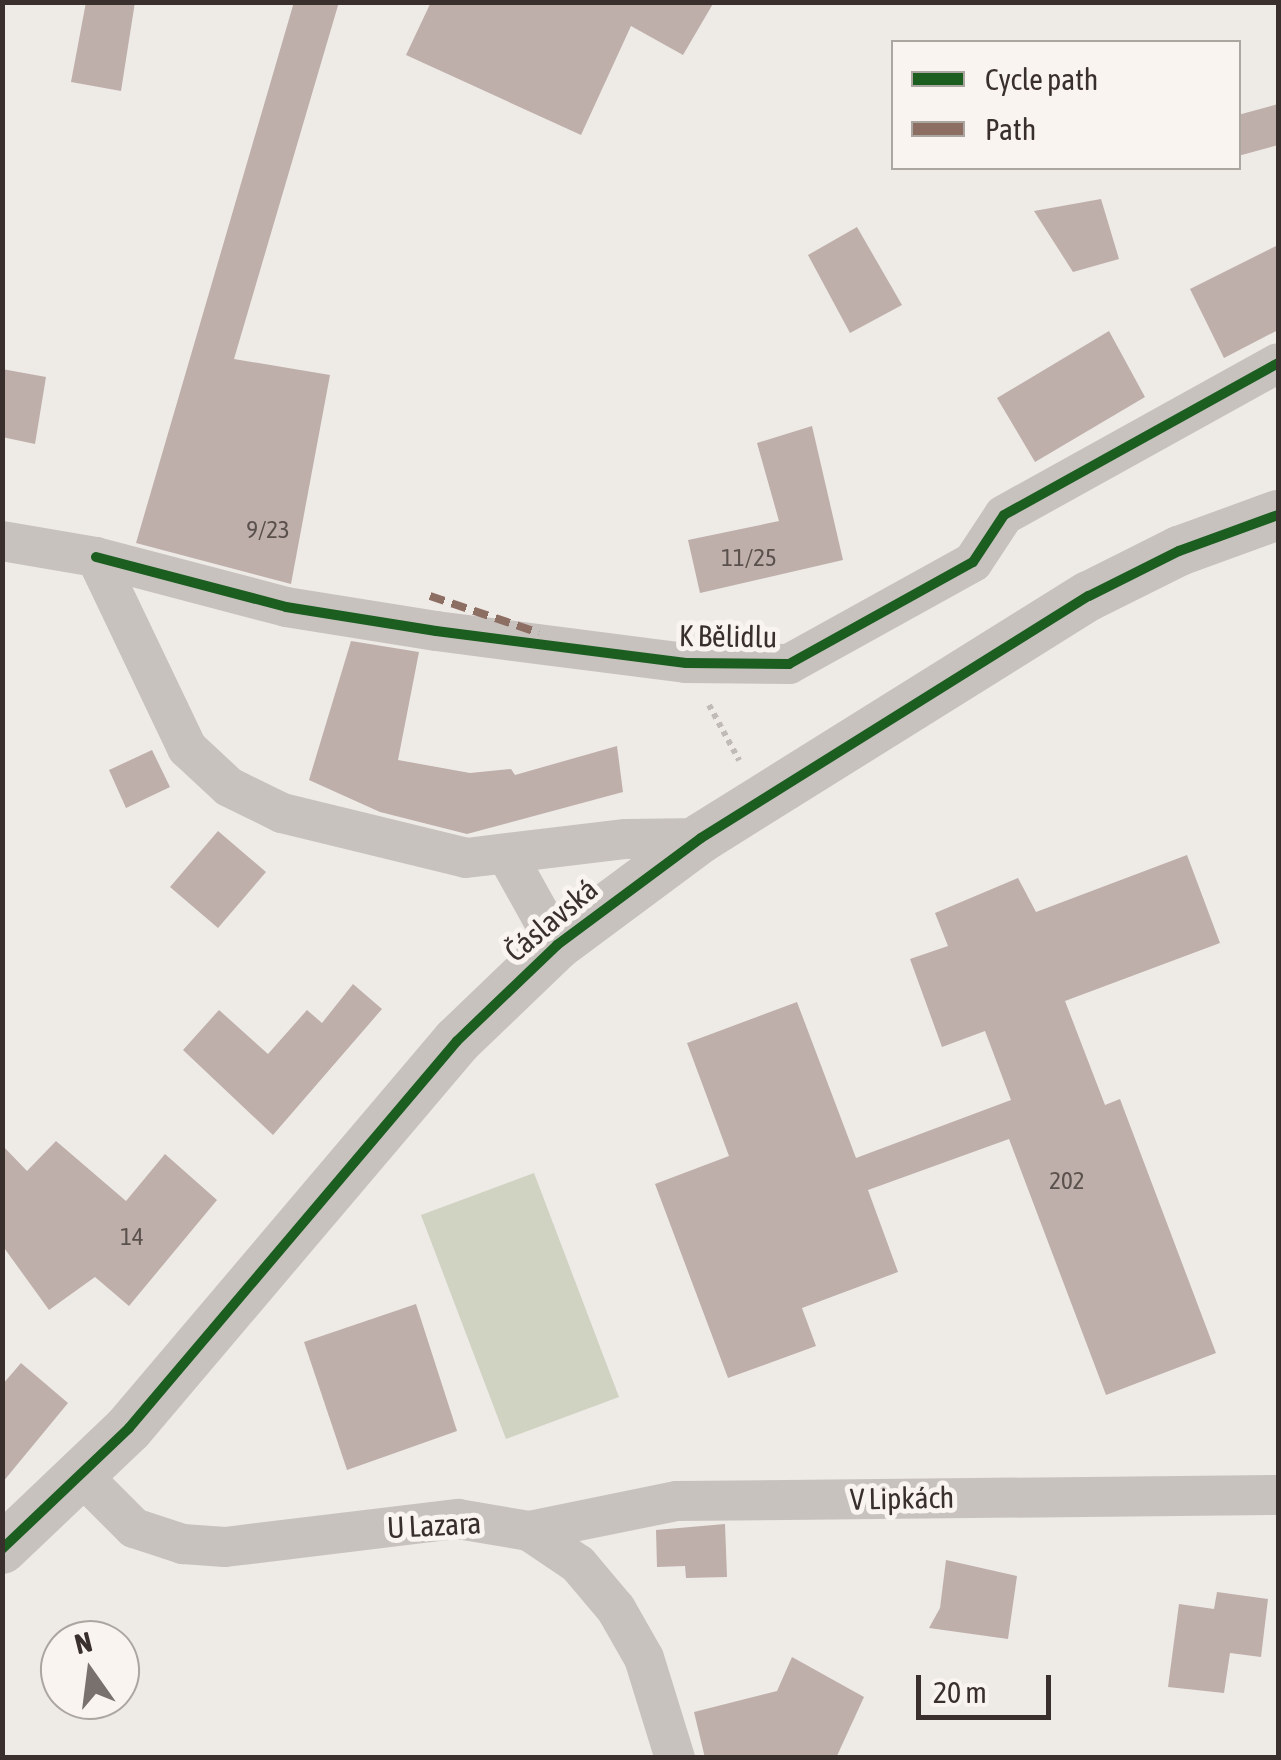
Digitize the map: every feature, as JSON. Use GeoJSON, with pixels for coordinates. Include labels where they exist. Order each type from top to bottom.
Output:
{"type":"FeatureCollection","features":[{"type":"Feature","properties":{"kind":"street","name":"K Bělidlu"},"geometry":{"type":"LineString","coordinates":[[2,541],[96,557],[286,607],[417,628],[686,664],[789,664],[973,562],[1004,515],[1278,364]]}},
{"type":"Feature","properties":{"kind":"street","name":"Čáslavská"},"geometry":{"type":"LineString","coordinates":[[2,1549],[84,1478],[457,1041],[557,944],[701,838],[1089,596],[1180,551],[1278,515]]}},
{"type":"Feature","properties":{"kind":"street"},"geometry":{"type":"LineString","coordinates":[[96,557],[187,748],[229,787],[282,814],[466,858],[508,857],[626,839],[701,838]]}},
{"type":"Feature","properties":{"kind":"street"},"geometry":{"type":"LineString","coordinates":[[508,857],[557,944]]}},
{"type":"Feature","properties":{"kind":"street","name":"U Lazara"},"geometry":{"type":"LineString","coordinates":[[84,1478],[134,1528],[183,1544],[225,1547],[458,1519],[528,1531],[578,1564],[624,1622],[655,1687],[675,1758]]}},
{"type":"Feature","properties":{"kind":"street","name":"V Lipkách"},"geometry":{"type":"LineString","coordinates":[[528,1531],[677,1500],[1278,1494]]}},
{"type":"Feature","properties":{"kind":"green space"},"geometry":{"type":"Polygon","coordinates":[[[534,1173],[619,1397],[506,1439],[421,1215],[534,1173]]]}},
{"type":"Feature","properties":{"kind":"building"},"geometry":{"type":"Polygon","coordinates":[[[86,2],[135,2],[121,91],[71,82],[86,2]]]}},
{"type":"Feature","properties":{"kind":"building"},"geometry":{"type":"Polygon","coordinates":[[[294,2],[339,2],[234,359],[330,375],[291,584],[136,543],[294,2]]]}},
{"type":"Feature","properties":{"kind":"building"},"geometry":{"type":"Polygon","coordinates":[[[431,2],[714,2],[683,55],[631,26],[581,135],[406,55],[431,2]]]}},
{"type":"Feature","properties":{"kind":"building"},"geometry":{"type":"Polygon","coordinates":[[[1278,104],[1278,145],[1241,155],[1241,114],[1278,104]]]}},
{"type":"Feature","properties":{"kind":"building"},"geometry":{"type":"Polygon","coordinates":[[[1101,199],[1119,259],[1073,272],[1034,211],[1101,199]]]}},
{"type":"Feature","properties":{"kind":"building"},"geometry":{"type":"Polygon","coordinates":[[[857,227],[902,305],[850,333],[808,255],[857,227]]]}},
{"type":"Feature","properties":{"kind":"building"},"geometry":{"type":"Polygon","coordinates":[[[1278,245],[1278,330],[1224,358],[1190,289],[1278,245]]]}},
{"type":"Feature","properties":{"kind":"building"},"geometry":{"type":"Polygon","coordinates":[[[1109,331],[1145,397],[1035,462],[997,398],[1109,331]]]}},
{"type":"Feature","properties":{"kind":"building"},"geometry":{"type":"Polygon","coordinates":[[[2,369],[46,377],[35,444],[2,437],[2,369]]]}},
{"type":"Feature","properties":{"kind":"building"},"geometry":{"type":"Polygon","coordinates":[[[812,426],[843,560],[700,593],[688,540],[779,521],[757,443],[812,426]]]}},
{"type":"Feature","properties":{"kind":"building"},"geometry":{"type":"Polygon","coordinates":[[[351,641],[419,652],[398,760],[470,773],[511,769],[515,775],[617,746],[623,792],[467,834],[380,812],[309,780],[351,641]]]}},
{"type":"Feature","properties":{"kind":"building"},"geometry":{"type":"Polygon","coordinates":[[[152,750],[170,787],[126,808],[109,770],[152,750]]]}},
{"type":"Feature","properties":{"kind":"building"},"geometry":{"type":"Polygon","coordinates":[[[218,831],[266,872],[218,928],[170,887],[218,831]]]}},
{"type":"Feature","properties":{"kind":"building"},"geometry":{"type":"Polygon","coordinates":[[[1187,855],[1220,943],[1065,1001],[1105,1105],[1120,1099],[1216,1353],[1106,1395],[1009,1139],[868,1190],[898,1272],[802,1308],[816,1346],[728,1378],[655,1184],[729,1156],[687,1043],[797,1002],[856,1158],[1011,1100],[985,1031],[942,1047],[910,959],[948,946],[935,913],[1018,878],[1036,912],[1187,855]]]}},
{"type":"Feature","properties":{"kind":"building"},"geometry":{"type":"Polygon","coordinates":[[[353,984],[382,1009],[273,1135],[183,1050],[219,1010],[268,1054],[307,1010],[322,1023],[353,984]]]}},
{"type":"Feature","properties":{"kind":"building"},"geometry":{"type":"Polygon","coordinates":[[[56,1141],[126,1201],[165,1154],[217,1200],[129,1306],[95,1277],[49,1310],[2,1245],[2,1145],[27,1171],[56,1141]]]}},
{"type":"Feature","properties":{"kind":"building"},"geometry":{"type":"Polygon","coordinates":[[[416,1304],[457,1431],[347,1470],[304,1342],[416,1304]]]}},
{"type":"Feature","properties":{"kind":"building"},"geometry":{"type":"Polygon","coordinates":[[[21,1363],[68,1403],[2,1483],[2,1385],[21,1363]]]}},
{"type":"Feature","properties":{"kind":"building"},"geometry":{"type":"Polygon","coordinates":[[[725,1524],[727,1577],[686,1578],[685,1566],[657,1567],[656,1530],[725,1524]]]}},
{"type":"Feature","properties":{"kind":"building"},"geometry":{"type":"Polygon","coordinates":[[[946,1560],[1017,1576],[1008,1639],[929,1628],[940,1608],[946,1560]]]}},
{"type":"Feature","properties":{"kind":"building"},"geometry":{"type":"Polygon","coordinates":[[[1217,1592],[1268,1599],[1261,1657],[1230,1653],[1224,1693],[1168,1687],[1179,1604],[1214,1609],[1217,1592]]]}},
{"type":"Feature","properties":{"kind":"building"},"geometry":{"type":"Polygon","coordinates":[[[792,1657],[864,1697],[836,1758],[705,1758],[694,1712],[777,1691],[792,1657]]]}},
{"type":"Feature","properties":{"kind":"marked path"},"geometry":{"type":"LineString","coordinates":[[430,596],[539,633]]}},
{"type":"Feature","properties":{"kind":"cycle path"},"geometry":{"type":"LineString","coordinates":[[96,557],[286,607],[436,631],[686,663],[789,664],[973,562],[1004,515],[1278,363]]}},
{"type":"Feature","properties":{"kind":"cycle path"},"geometry":{"type":"LineString","coordinates":[[2,1549],[129,1428],[457,1041],[557,945],[701,838],[1089,596],[1179,551],[1278,515]]}}]}
